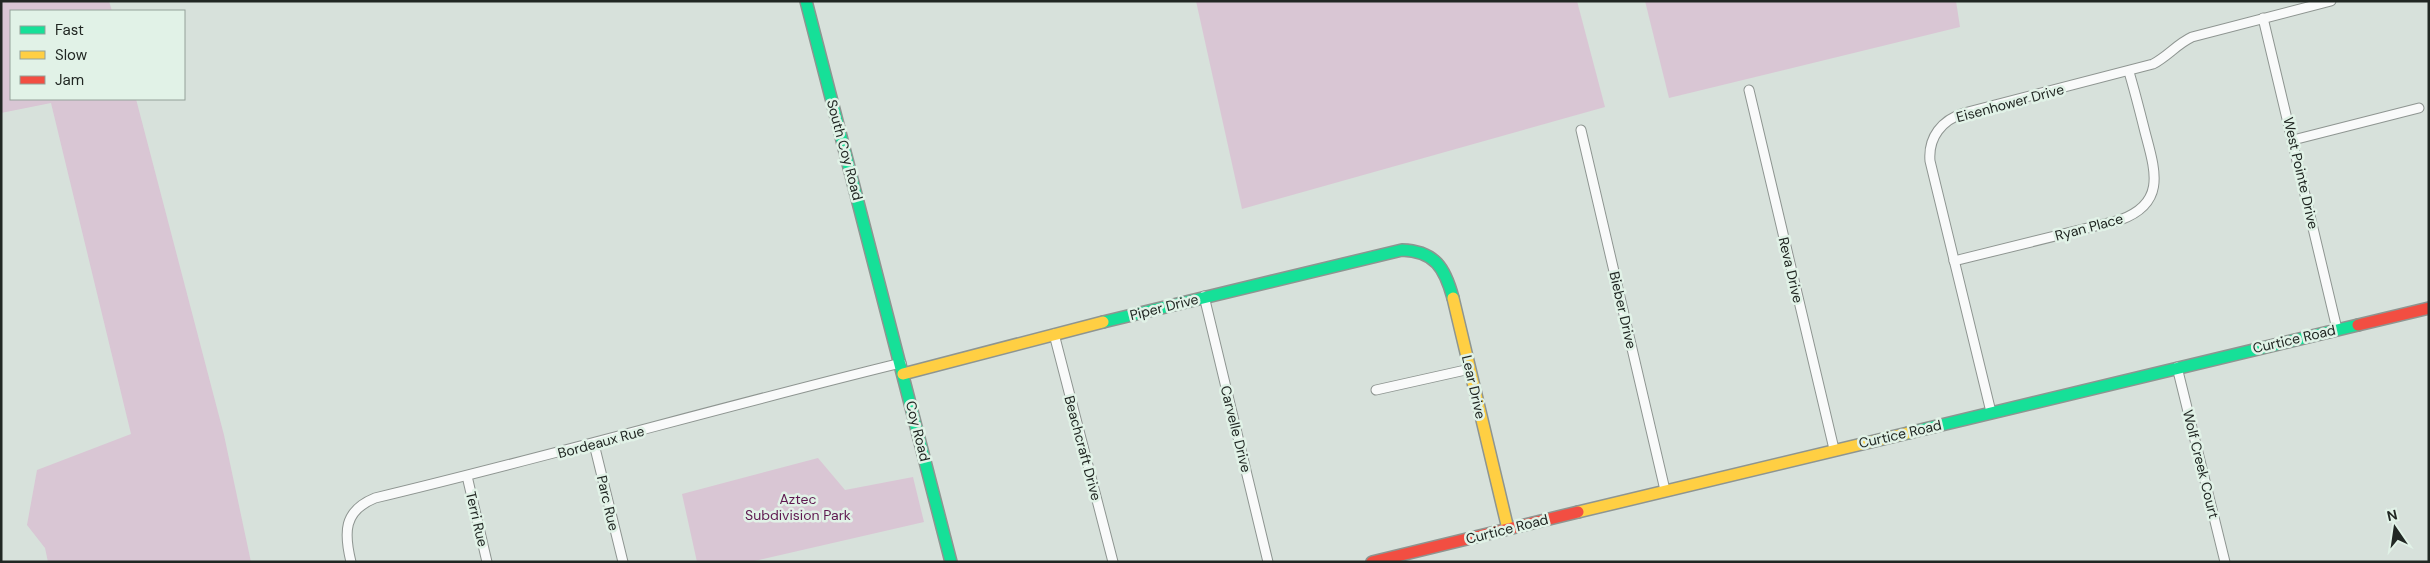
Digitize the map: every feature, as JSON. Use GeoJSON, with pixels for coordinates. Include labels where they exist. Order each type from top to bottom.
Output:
{"type":"FeatureCollection","features":[{"type":"Feature","properties":{"kind":"street","name":"South Coy Road"},"geometry":{"type":"LineString","coordinates":[[806,1],[883,300]]}},
{"type":"Feature","properties":{"kind":"street","name":"Eisenhower Drive"},"geometry":{"type":"LineString","coordinates":[[1991,412],[1930,161],[1930,145],[1941,126],[1964,112],[2130,72],[2162,60],[2180,43],[2192,37],[2331,1]]}},
{"type":"Feature","properties":{"kind":"street","name":"West Pointe Drive"},"geometry":{"type":"LineString","coordinates":[[2263,18],[2337,329]]}},
{"type":"Feature","properties":{"kind":"street","name":"Ryan Place"},"geometry":{"type":"LineString","coordinates":[[1954,261],[2120,220],[2137,212],[2142,207],[2153,191],[2155,173],[2130,72]]}},
{"type":"Feature","properties":{"kind":"street","name":"Reva Drive"},"geometry":{"type":"LineString","coordinates":[[1749,90],[1834,449]]}},
{"type":"Feature","properties":{"kind":"street"},"geometry":{"type":"LineString","coordinates":[[2293,140],[2419,108]]}},
{"type":"Feature","properties":{"kind":"street","name":"Bieber Drive"},"geometry":{"type":"LineString","coordinates":[[1580,130],[1665,490]]}},
{"type":"Feature","properties":{"kind":"street","name":"Piper Drive"},"geometry":{"type":"LineString","coordinates":[[902,368],[1054,334],[1393,251],[1409,249],[1426,253]]}},
{"type":"Feature","properties":{"kind":"street","name":"Lear Drive"},"geometry":{"type":"LineString","coordinates":[[1426,253],[1441,266],[1448,279],[1508,529]]}},
{"type":"Feature","properties":{"kind":"street","name":"Carvelle Drive"},"geometry":{"type":"LineString","coordinates":[[1204,296],[1268,562]]}},
{"type":"Feature","properties":{"kind":"street","name":"Coy Road"},"geometry":{"type":"LineString","coordinates":[[883,300],[951,562]]}},
{"type":"Feature","properties":{"kind":"street","name":"Curtice Road"},"geometry":{"type":"LineString","coordinates":[[1372,562],[1834,449],[2429,308]]}},
{"type":"Feature","properties":{"kind":"street","name":"Beachcraft Drive"},"geometry":{"type":"LineString","coordinates":[[1054,334],[1113,562]]}},
{"type":"Feature","properties":{"kind":"street","name":"Wolf Creek Court"},"geometry":{"type":"LineString","coordinates":[[2177,367],[2225,562]]}},
{"type":"Feature","properties":{"kind":"street","name":"Bordeaux Rue"},"geometry":{"type":"LineString","coordinates":[[351,562],[346,529],[356,509],[365,502],[594,444],[733,405],[902,368]]}},
{"type":"Feature","properties":{"kind":"street"},"geometry":{"type":"LineString","coordinates":[[1376,390],[1470,369]]}},
{"type":"Feature","properties":{"kind":"street","name":"Parc Rue"},"geometry":{"type":"LineString","coordinates":[[594,444],[622,562]]}},
{"type":"Feature","properties":{"kind":"street","name":"Terri Rue"},"geometry":{"type":"LineString","coordinates":[[467,476],[487,562]]}},
{"type":"Feature","properties":{"kind":"green space"},"geometry":{"type":"Polygon","coordinates":[[[1,1],[109,1],[112,10],[10,10],[10,100],[136,100],[224,435],[251,562],[48,562],[45,548],[27,525],[37,470],[131,434],[51,103],[1,113],[1,1]]]}},
{"type":"Feature","properties":{"kind":"green space"},"geometry":{"type":"Polygon","coordinates":[[[1196,1],[1577,1],[1605,107],[1242,209],[1196,1]]]}},
{"type":"Feature","properties":{"kind":"green space"},"geometry":{"type":"Polygon","coordinates":[[[1645,1],[1956,1],[1960,27],[1669,98],[1645,1]]]}},
{"type":"Feature","properties":{"kind":"green space","name":"Aztec Subdivision Park"},"geometry":{"type":"Polygon","coordinates":[[[818,458],[845,490],[913,477],[924,522],[750,562],[697,562],[682,494],[818,458]]]}},
{"type":"Feature","properties":{"kind":"traffic: fast"},"geometry":{"type":"LineString","coordinates":[[806,1],[951,562]]}},
{"type":"Feature","properties":{"kind":"traffic: fast"},"geometry":{"type":"LineString","coordinates":[[1103,322],[1402,250],[1423,254],[1437,263],[1446,278],[1453,298]]}},
{"type":"Feature","properties":{"kind":"traffic: fast"},"geometry":{"type":"LineString","coordinates":[[1908,433],[2358,325]]}},
{"type":"Feature","properties":{"kind":"traffic: slow"},"geometry":{"type":"LineString","coordinates":[[1453,298],[1508,529]]}},
{"type":"Feature","properties":{"kind":"traffic: slow"},"geometry":{"type":"LineString","coordinates":[[903,374],[1103,322]]}},
{"type":"Feature","properties":{"kind":"traffic: slow"},"geometry":{"type":"LineString","coordinates":[[1578,512],[1908,433]]}},
{"type":"Feature","properties":{"kind":"traffic: jam"},"geometry":{"type":"LineString","coordinates":[[2358,325],[2429,308]]}},
{"type":"Feature","properties":{"kind":"traffic: jam"},"geometry":{"type":"LineString","coordinates":[[1372,562],[1578,512]]}}]}
